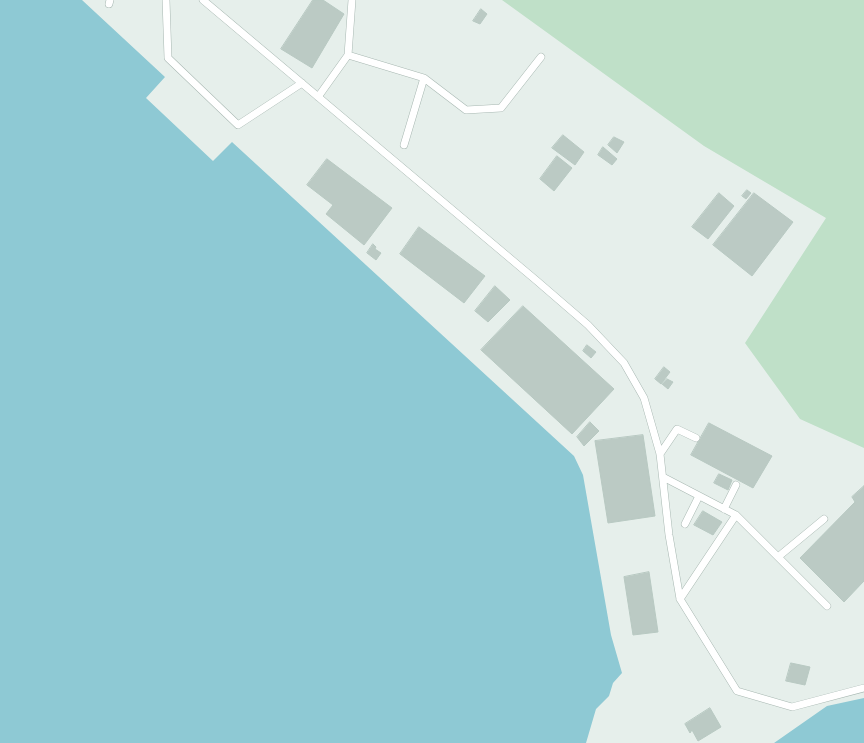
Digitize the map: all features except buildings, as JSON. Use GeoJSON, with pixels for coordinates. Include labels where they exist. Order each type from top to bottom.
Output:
{"type":"FeatureCollection","features":[{"type":"Feature","properties":{"kind":"lane"},"geometry":{"type":"LineString","coordinates":[[166,0],[168,58],[238,126],[302,84]]}},
{"type":"Feature","properties":{"kind":"lane"},"geometry":{"type":"LineString","coordinates":[[203,0],[571,311],[624,363],[644,398],[660,454],[669,535],[680,599],[737,691],[792,707],[864,688]]}},
{"type":"Feature","properties":{"kind":"lane"},"geometry":{"type":"LineString","coordinates":[[318,97],[348,54],[352,0]]}},
{"type":"Feature","properties":{"kind":"lane"},"geometry":{"type":"LineString","coordinates":[[348,54],[424,78],[466,110],[501,108],[541,57]]}},
{"type":"Feature","properties":{"kind":"lane"},"geometry":{"type":"LineString","coordinates":[[404,145],[424,78]]}},
{"type":"Feature","properties":{"kind":"lane"},"geometry":{"type":"LineString","coordinates":[[660,454],[677,429],[696,438]]}},
{"type":"Feature","properties":{"kind":"lane"},"geometry":{"type":"LineString","coordinates":[[662,477],[736,515],[827,606]]}},
{"type":"Feature","properties":{"kind":"lane"},"geometry":{"type":"LineString","coordinates":[[724,508],[736,486]]}},
{"type":"Feature","properties":{"kind":"lane"},"geometry":{"type":"LineString","coordinates":[[684,524],[699,496]]}},
{"type":"Feature","properties":{"kind":"lane"},"geometry":{"type":"LineString","coordinates":[[680,599],[736,515]]}},
{"type":"Feature","properties":{"kind":"lane"},"geometry":{"type":"LineString","coordinates":[[778,557],[824,519]]}},
{"type":"Feature","properties":{"kind":"green space"},"geometry":{"type":"Polygon","coordinates":[[[502,0],[864,0],[864,448],[800,419],[745,343],[826,218],[704,146],[502,0]]]}},
{"type":"Feature","properties":{"kind":"water"},"geometry":{"type":"Polygon","coordinates":[[[0,0],[82,0],[165,77],[146,98],[213,161],[232,142],[574,456],[583,475],[611,635],[622,673],[613,683],[609,696],[596,709],[586,743],[0,743],[0,0]]]}},
{"type":"Feature","properties":{"kind":"water"},"geometry":{"type":"Polygon","coordinates":[[[864,698],[864,743],[774,743],[827,706],[864,698]]]}}]}
